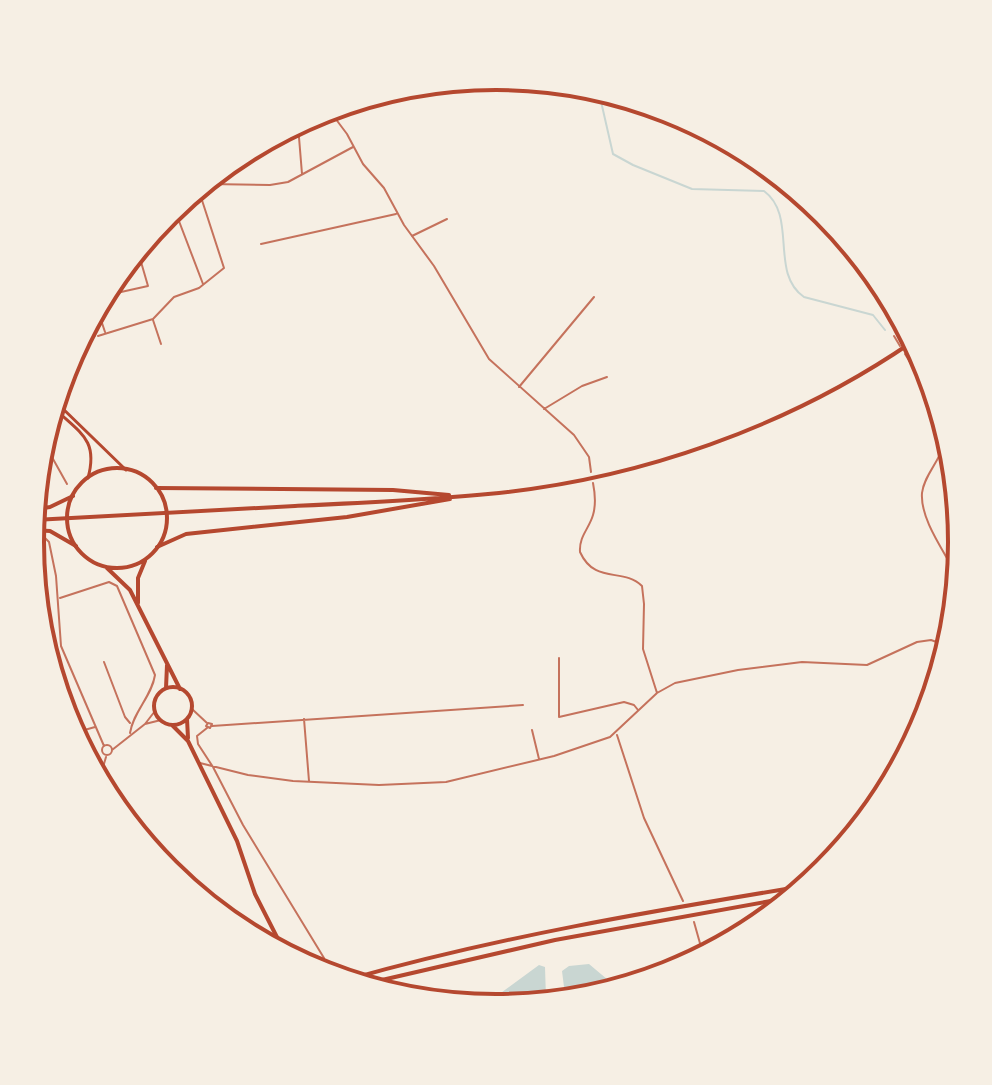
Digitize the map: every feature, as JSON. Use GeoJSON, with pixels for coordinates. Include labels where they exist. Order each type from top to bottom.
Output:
{"type":"FeatureCollection","features":[{"type":"Feature","properties":{"kind":"main road"},"geometry":{"type":"LineString","coordinates":[[45,519],[456,497],[588,479],[691,451],[734,435],[829,393],[903,347]]}},
{"type":"Feature","properties":{"kind":"main road"},"geometry":{"type":"LineString","coordinates":[[64,410],[126,470]]}},
{"type":"Feature","properties":{"kind":"main road"},"geometry":{"type":"LineString","coordinates":[[62,416],[90,445],[92,459],[88,478]]}},
{"type":"Feature","properties":{"kind":"main road"},"geometry":{"type":"LineString","coordinates":[[46,508],[73,496],[88,478],[106,470],[126,470],[142,475],[156,488],[167,517],[164,535],[157,547],[146,558],[127,567],[105,566]]}},
{"type":"Feature","properties":{"kind":"main road"},"geometry":{"type":"LineString","coordinates":[[156,488],[393,490],[456,497]]}},
{"type":"Feature","properties":{"kind":"main road"},"geometry":{"type":"LineString","coordinates":[[73,496],[67,522],[76,546]]}},
{"type":"Feature","properties":{"kind":"main road"},"geometry":{"type":"LineString","coordinates":[[157,547],[186,534],[359,515],[456,497]]}},
{"type":"Feature","properties":{"kind":"main road"},"geometry":{"type":"LineString","coordinates":[[44,531],[76,546],[87,558],[105,566],[125,583],[180,689],[190,697],[192,709],[187,719],[188,741]]}},
{"type":"Feature","properties":{"kind":"main road"},"geometry":{"type":"LineString","coordinates":[[139,605],[138,578],[146,558]]}},
{"type":"Feature","properties":{"kind":"main road"},"geometry":{"type":"LineString","coordinates":[[167,662],[165,689],[155,700],[155,711],[161,720],[172,725],[188,741],[237,841],[261,906],[277,938]]}},
{"type":"Feature","properties":{"kind":"main road"},"geometry":{"type":"LineString","coordinates":[[165,689],[180,689]]}},
{"type":"Feature","properties":{"kind":"main road"},"geometry":{"type":"LineString","coordinates":[[172,725],[187,719]]}},
{"type":"Feature","properties":{"kind":"main road"},"geometry":{"type":"LineString","coordinates":[[366,975],[553,932],[785,889]]}},
{"type":"Feature","properties":{"kind":"main road"},"geometry":{"type":"LineString","coordinates":[[383,980],[555,940],[771,901]]}},
{"type":"Feature","properties":{"kind":"street"},"geometry":{"type":"LineString","coordinates":[[336,120],[367,169],[384,188],[411,237],[434,266],[489,359],[582,445],[589,457],[591,472]]}},
{"type":"Feature","properties":{"kind":"street"},"geometry":{"type":"LineString","coordinates":[[299,136],[302,176]]}},
{"type":"Feature","properties":{"kind":"street"},"geometry":{"type":"LineString","coordinates":[[221,184],[270,185],[288,182],[354,146]]}},
{"type":"Feature","properties":{"kind":"street"},"geometry":{"type":"LineString","coordinates":[[98,336],[153,319],[174,297],[203,285],[224,268],[202,200]]}},
{"type":"Feature","properties":{"kind":"street"},"geometry":{"type":"LineString","coordinates":[[261,244],[398,214]]}},
{"type":"Feature","properties":{"kind":"street"},"geometry":{"type":"LineString","coordinates":[[411,237],[447,219]]}},
{"type":"Feature","properties":{"kind":"street"},"geometry":{"type":"LineString","coordinates":[[179,221],[203,285]]}},
{"type":"Feature","properties":{"kind":"street"},"geometry":{"type":"LineString","coordinates":[[119,292],[148,286],[141,263]]}},
{"type":"Feature","properties":{"kind":"street"},"geometry":{"type":"LineString","coordinates":[[519,387],[594,297]]}},
{"type":"Feature","properties":{"kind":"street"},"geometry":{"type":"LineString","coordinates":[[153,319],[161,344]]}},
{"type":"Feature","properties":{"kind":"street"},"geometry":{"type":"LineString","coordinates":[[102,322],[105,333]]}},
{"type":"Feature","properties":{"kind":"street"},"geometry":{"type":"LineString","coordinates":[[894,336],[900,346]]}},
{"type":"Feature","properties":{"kind":"street"},"geometry":{"type":"LineString","coordinates":[[905,354],[910,362]]}},
{"type":"Feature","properties":{"kind":"street"},"geometry":{"type":"LineString","coordinates":[[544,410],[582,386],[607,377]]}},
{"type":"Feature","properties":{"kind":"street"},"geometry":{"type":"LineString","coordinates":[[939,454],[922,492],[930,523],[947,557]]}},
{"type":"Feature","properties":{"kind":"street"},"geometry":{"type":"LineString","coordinates":[[52,458],[67,484]]}},
{"type":"Feature","properties":{"kind":"street"},"geometry":{"type":"LineString","coordinates":[[593,483],[593,515],[581,539],[580,552],[595,571],[638,582],[642,586],[643,649],[657,693]]}},
{"type":"Feature","properties":{"kind":"street"},"geometry":{"type":"LineString","coordinates":[[44,538],[49,542],[58,599],[61,646],[106,755]]}},
{"type":"Feature","properties":{"kind":"street"},"geometry":{"type":"LineString","coordinates":[[58,599],[109,582],[117,586],[155,675],[130,733]]}},
{"type":"Feature","properties":{"kind":"street"},"geometry":{"type":"LineString","coordinates":[[198,762],[273,779],[309,782],[379,785],[446,782],[539,759],[616,733],[657,693],[675,683],[700,676],[802,662],[867,665],[917,642],[937,642]]}},
{"type":"Feature","properties":{"kind":"street"},"geometry":{"type":"LineString","coordinates":[[559,658],[559,717],[624,702],[638,710]]}},
{"type":"Feature","properties":{"kind":"street"},"geometry":{"type":"LineString","coordinates":[[104,662],[125,717],[132,723]]}},
{"type":"Feature","properties":{"kind":"street"},"geometry":{"type":"LineString","coordinates":[[324,958],[243,825],[213,767],[206,760],[196,740],[199,732],[212,726],[523,705]]}},
{"type":"Feature","properties":{"kind":"street"},"geometry":{"type":"LineString","coordinates":[[192,709],[212,726]]}},
{"type":"Feature","properties":{"kind":"street"},"geometry":{"type":"LineString","coordinates":[[145,724],[155,711]]}},
{"type":"Feature","properties":{"kind":"street"},"geometry":{"type":"LineString","coordinates":[[304,719],[309,782]]}},
{"type":"Feature","properties":{"kind":"street"},"geometry":{"type":"LineString","coordinates":[[103,765],[106,755],[130,733],[145,724],[161,720]]}},
{"type":"Feature","properties":{"kind":"street"},"geometry":{"type":"LineString","coordinates":[[207,723],[207,728]]}},
{"type":"Feature","properties":{"kind":"street"},"geometry":{"type":"LineString","coordinates":[[85,730],[95,727]]}},
{"type":"Feature","properties":{"kind":"street"},"geometry":{"type":"LineString","coordinates":[[532,730],[539,759]]}},
{"type":"Feature","properties":{"kind":"street"},"geometry":{"type":"LineString","coordinates":[[616,733],[644,818],[683,901]]}},
{"type":"Feature","properties":{"kind":"street"},"geometry":{"type":"LineString","coordinates":[[104,746],[112,750]]}},
{"type":"Feature","properties":{"kind":"street"},"geometry":{"type":"LineString","coordinates":[[203,771],[208,765]]}},
{"type":"Feature","properties":{"kind":"street"},"geometry":{"type":"LineString","coordinates":[[694,922],[701,946]]}},
{"type":"Feature","properties":{"kind":"lane"},"geometry":{"type":"LineString","coordinates":[[92,341],[98,336]]}},
{"type":"Feature","properties":{"kind":"shaded area"},"geometry":{"type":"Polygon","coordinates":[[[589,964],[608,980],[564,989],[562,971],[569,966],[589,964]]]}},
{"type":"Feature","properties":{"kind":"shaded area"},"geometry":{"type":"Polygon","coordinates":[[[539,965],[545,967],[546,992],[499,994],[539,965]]]}},
{"type":"Feature","properties":{"kind":"waterway"},"geometry":{"type":"LineString","coordinates":[[601,103],[613,154],[633,165],[692,189],[764,191],[780,215],[785,260],[794,287],[804,297],[873,315],[885,330]]}}]}
